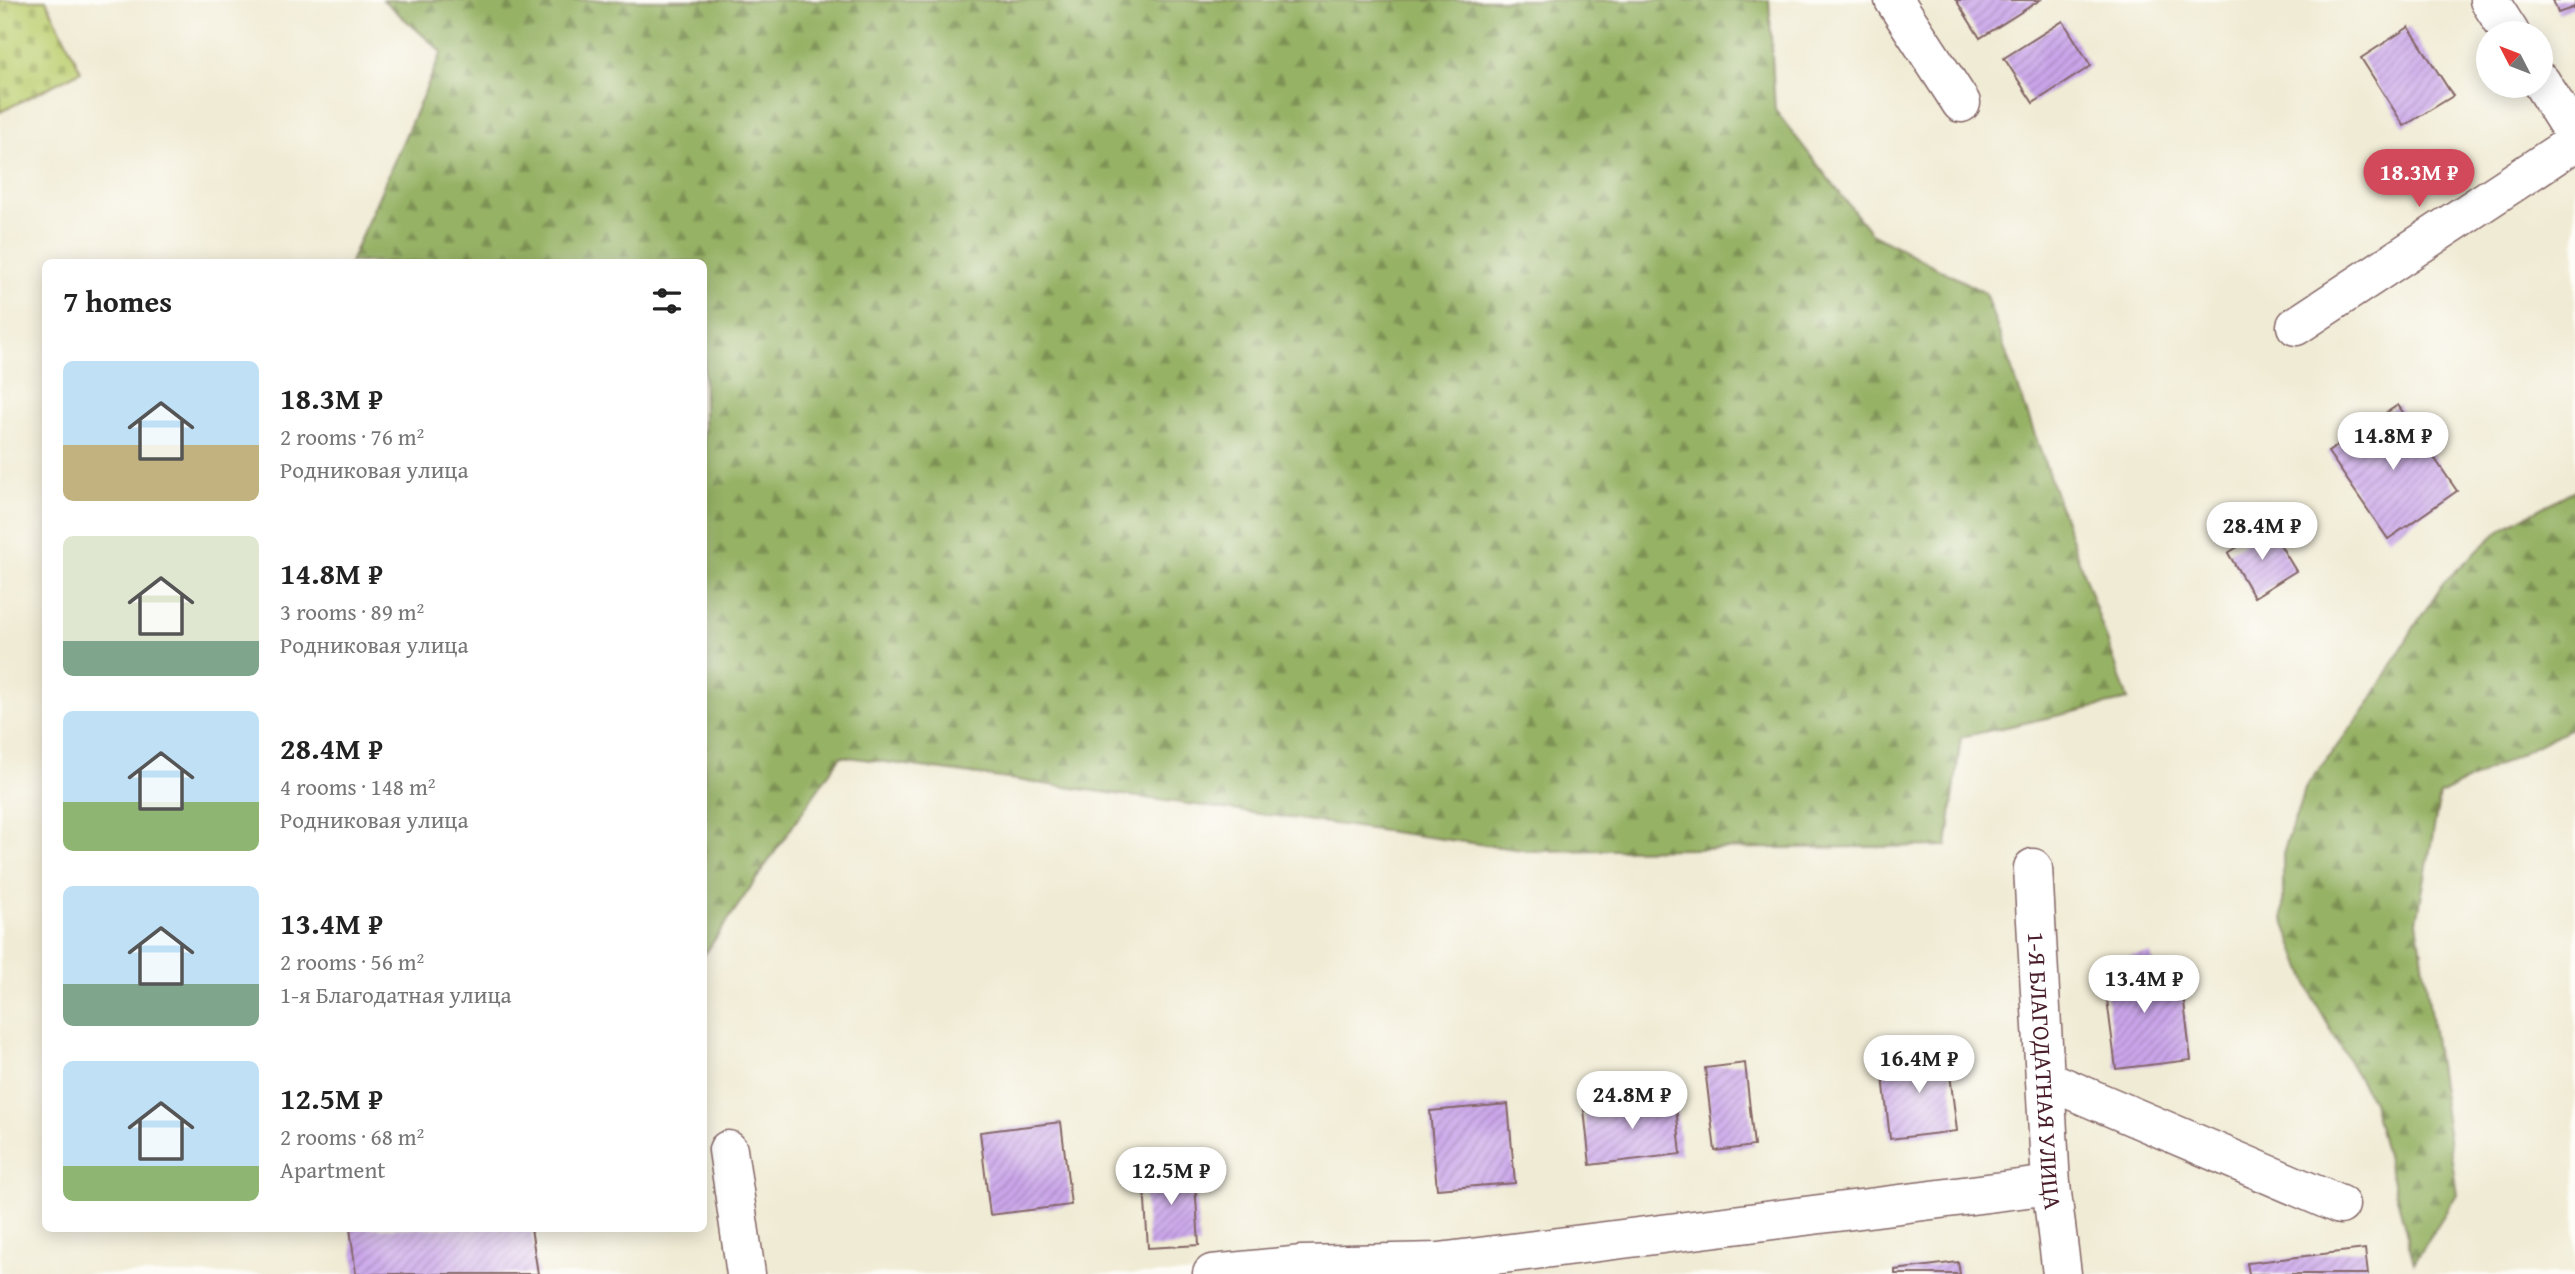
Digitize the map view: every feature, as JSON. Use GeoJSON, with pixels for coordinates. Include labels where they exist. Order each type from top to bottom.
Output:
{"type":"FeatureCollection","features":[{"type":"Feature","properties":{"kind":"street"},"geometry":{"type":"LineString","coordinates":[[1894,0],[1961,103]]}},
{"type":"Feature","properties":{"kind":"street"},"geometry":{"type":"LineString","coordinates":[[2489,0],[2502,21]]}},
{"type":"Feature","properties":{"kind":"street"},"geometry":{"type":"LineString","coordinates":[[2551,98],[2575,136]]}},
{"type":"Feature","properties":{"kind":"street"},"geometry":{"type":"LineString","coordinates":[[2296,326],[2575,142]]}},
{"type":"Feature","properties":{"kind":"street","name":"1-Я БЛАГОДАТНАЯ УЛИЦА"},"geometry":{"type":"LineString","coordinates":[[2033,868],[2051,1185],[2062,1274]]}},
{"type":"Feature","properties":{"kind":"street"},"geometry":{"type":"LineString","coordinates":[[2045,1079],[2340,1205]]}},
{"type":"Feature","properties":{"kind":"street"},"geometry":{"type":"LineString","coordinates":[[728,1150],[746,1274]]}},
{"type":"Feature","properties":{"kind":"street"},"geometry":{"type":"LineString","coordinates":[[1212,1274],[1303,1265],[1439,1262],[2051,1185]]}},
{"type":"Feature","properties":{"kind":"green space"},"geometry":{"type":"Polygon","coordinates":[[[0,0],[46,0],[81,71],[0,112],[0,0]]]}},
{"type":"Feature","properties":{"kind":"green space"},"geometry":{"type":"Polygon","coordinates":[[[383,0],[1769,0],[1775,110],[1871,233],[1985,293],[2128,700],[1961,737],[1947,846],[1529,851],[841,756],[707,951],[707,259],[351,259],[442,52],[383,0]]]}},
{"type":"Feature","properties":{"kind":"green space"},"geometry":{"type":"Polygon","coordinates":[[[2575,490],[2575,726],[2440,795],[2417,921],[2457,1194],[2414,1263],[2372,1102],[2314,1000],[2283,919],[2283,853],[2306,786],[2367,707],[2444,582],[2502,528],[2575,490]]]}},
{"type":"Feature","properties":{"kind":"building"},"geometry":{"type":"Polygon","coordinates":[[[1956,0],[2040,0],[1980,38],[1956,0]]]}},
{"type":"Feature","properties":{"kind":"building"},"geometry":{"type":"Polygon","coordinates":[[[2553,0],[2575,0],[2575,7],[2558,13],[2553,0]]]}},
{"type":"Feature","properties":{"kind":"building"},"geometry":{"type":"Polygon","coordinates":[[[2063,21],[2091,66],[2033,103],[2004,58],[2063,21]]]}},
{"type":"Feature","properties":{"kind":"building"},"geometry":{"type":"Polygon","coordinates":[[[2409,27],[2453,96],[2404,126],[2361,58],[2409,27]]]}},
{"type":"Feature","properties":{"kind":"building"},"geometry":{"type":"Polygon","coordinates":[[[2398,405],[2457,491],[2388,539],[2328,452],[2398,405]]]}},
{"type":"Feature","properties":{"kind":"building"},"geometry":{"type":"Polygon","coordinates":[[[2270,528],[2296,571],[2254,597],[2228,553],[2244,543],[2241,538],[2250,532],[2253,538],[2270,528]]]}},
{"type":"Feature","properties":{"kind":"building"},"geometry":{"type":"Polygon","coordinates":[[[2151,953],[2156,989],[2182,986],[2191,1060],[2116,1069],[2102,960],[2151,953]]]}},
{"type":"Feature","properties":{"kind":"building"},"geometry":{"type":"Polygon","coordinates":[[[1947,1050],[1957,1131],[1890,1139],[1881,1058],[1947,1050]]]}},
{"type":"Feature","properties":{"kind":"building"},"geometry":{"type":"Polygon","coordinates":[[[1745,1063],[1754,1146],[1715,1151],[1705,1068],[1745,1063]]]}},
{"type":"Feature","properties":{"kind":"building"},"geometry":{"type":"Polygon","coordinates":[[[1675,1098],[1681,1154],[1590,1165],[1584,1109],[1675,1098]]]}},
{"type":"Feature","properties":{"kind":"building"},"geometry":{"type":"Polygon","coordinates":[[[1508,1104],[1515,1183],[1437,1189],[1430,1111],[1508,1104]]]}},
{"type":"Feature","properties":{"kind":"building"},"geometry":{"type":"Polygon","coordinates":[[[1061,1122],[1071,1205],[990,1215],[980,1132],[1061,1122]]]}},
{"type":"Feature","properties":{"kind":"building"},"geometry":{"type":"Polygon","coordinates":[[[1194,1167],[1199,1245],[1148,1248],[1143,1170],[1194,1167]]]}},
{"type":"Feature","properties":{"kind":"building"},"geometry":{"type":"Polygon","coordinates":[[[351,1232],[532,1232],[538,1274],[356,1274],[351,1232]]]}},
{"type":"Feature","properties":{"kind":"building"},"geometry":{"type":"Polygon","coordinates":[[[2365,1249],[2368,1274],[2249,1274],[2247,1263],[2365,1249]]]}},
{"type":"Feature","properties":{"kind":"building"},"geometry":{"type":"Polygon","coordinates":[[[1958,1262],[1960,1274],[1895,1274],[1895,1270],[1958,1262]]]}}]}
